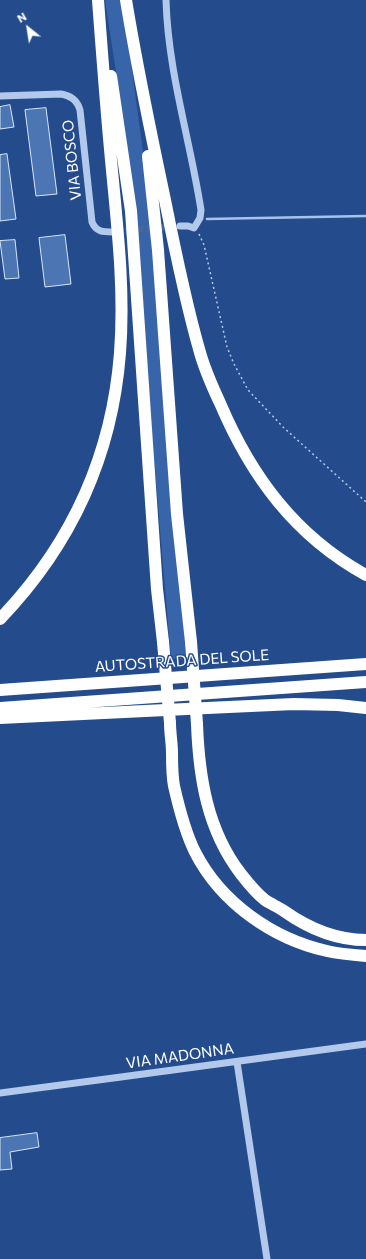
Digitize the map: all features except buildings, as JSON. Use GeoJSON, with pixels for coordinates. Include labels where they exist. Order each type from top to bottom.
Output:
{"type":"FeatureCollection","features":[{"type":"Feature","properties":{"kind":"highway"},"geometry":{"type":"LineString","coordinates":[[0,619],[38,574],[78,512],[89,486],[99,454],[112,406],[117,379],[120,352],[120,264],[98,0]]}},
{"type":"Feature","properties":{"kind":"highway"},"geometry":{"type":"LineString","coordinates":[[98,0],[124,157],[131,211],[157,589],[170,723],[172,753],[171,768],[180,808],[190,840],[196,853],[211,877],[240,909],[272,930],[292,940],[327,952],[366,956]]}},
{"type":"Feature","properties":{"kind":"highway"},"geometry":{"type":"LineString","coordinates":[[126,0],[140,79],[174,244],[199,350],[226,418],[258,475],[285,511],[313,539],[328,551],[366,575]]}},
{"type":"Feature","properties":{"kind":"highway"},"geometry":{"type":"LineString","coordinates":[[140,79],[143,122],[158,250],[177,514],[191,642],[198,753],[203,789],[212,822],[223,846],[245,880],[265,900],[297,920],[327,934],[342,938],[366,940]]}},
{"type":"Feature","properties":{"kind":"highway","name":"AUTOSTRADA DEL SOLE"},"geometry":{"type":"LineString","coordinates":[[0,690],[366,664]]}},
{"type":"Feature","properties":{"kind":"highway"},"geometry":{"type":"LineString","coordinates":[[0,708],[366,682]]}},
{"type":"Feature","properties":{"kind":"highway"},"geometry":{"type":"LineString","coordinates":[[0,718],[286,705],[338,705],[366,708]]}},
{"type":"Feature","properties":{"kind":"street"},"geometry":{"type":"LineString","coordinates":[[166,0],[168,34],[172,62],[201,210],[200,218],[194,228],[180,226]]}},
{"type":"Feature","properties":{"kind":"street","name":"VIA BOSCO"},"geometry":{"type":"LineString","coordinates":[[0,96],[61,94],[70,96],[76,102],[80,110],[92,222],[100,231],[113,232]]}},
{"type":"Feature","properties":{"kind":"street","name":"VIA MADONNA"},"geometry":{"type":"LineString","coordinates":[[0,1092],[365,1044]]}},
{"type":"Feature","properties":{"kind":"street"},"geometry":{"type":"LineString","coordinates":[[237,1062],[267,1259]]}},
{"type":"Feature","properties":{"kind":"path"},"geometry":{"type":"LineString","coordinates":[[194,228],[199,233],[204,245],[227,347],[248,390],[283,427],[366,502]]}},
{"type":"Feature","properties":{"kind":"shaded area"},"geometry":{"type":"Polygon","coordinates":[[[105,0],[121,0],[151,211],[164,361],[186,659],[171,659],[135,213],[105,0]]]}},
{"type":"Feature","properties":{"kind":"waterway"},"geometry":{"type":"LineString","coordinates":[[207,219],[366,216]]}},
{"type":"Feature","properties":{"kind":"tunnel"},"geometry":{"type":"LineString","coordinates":[[115,231],[173,227]]}}]}
